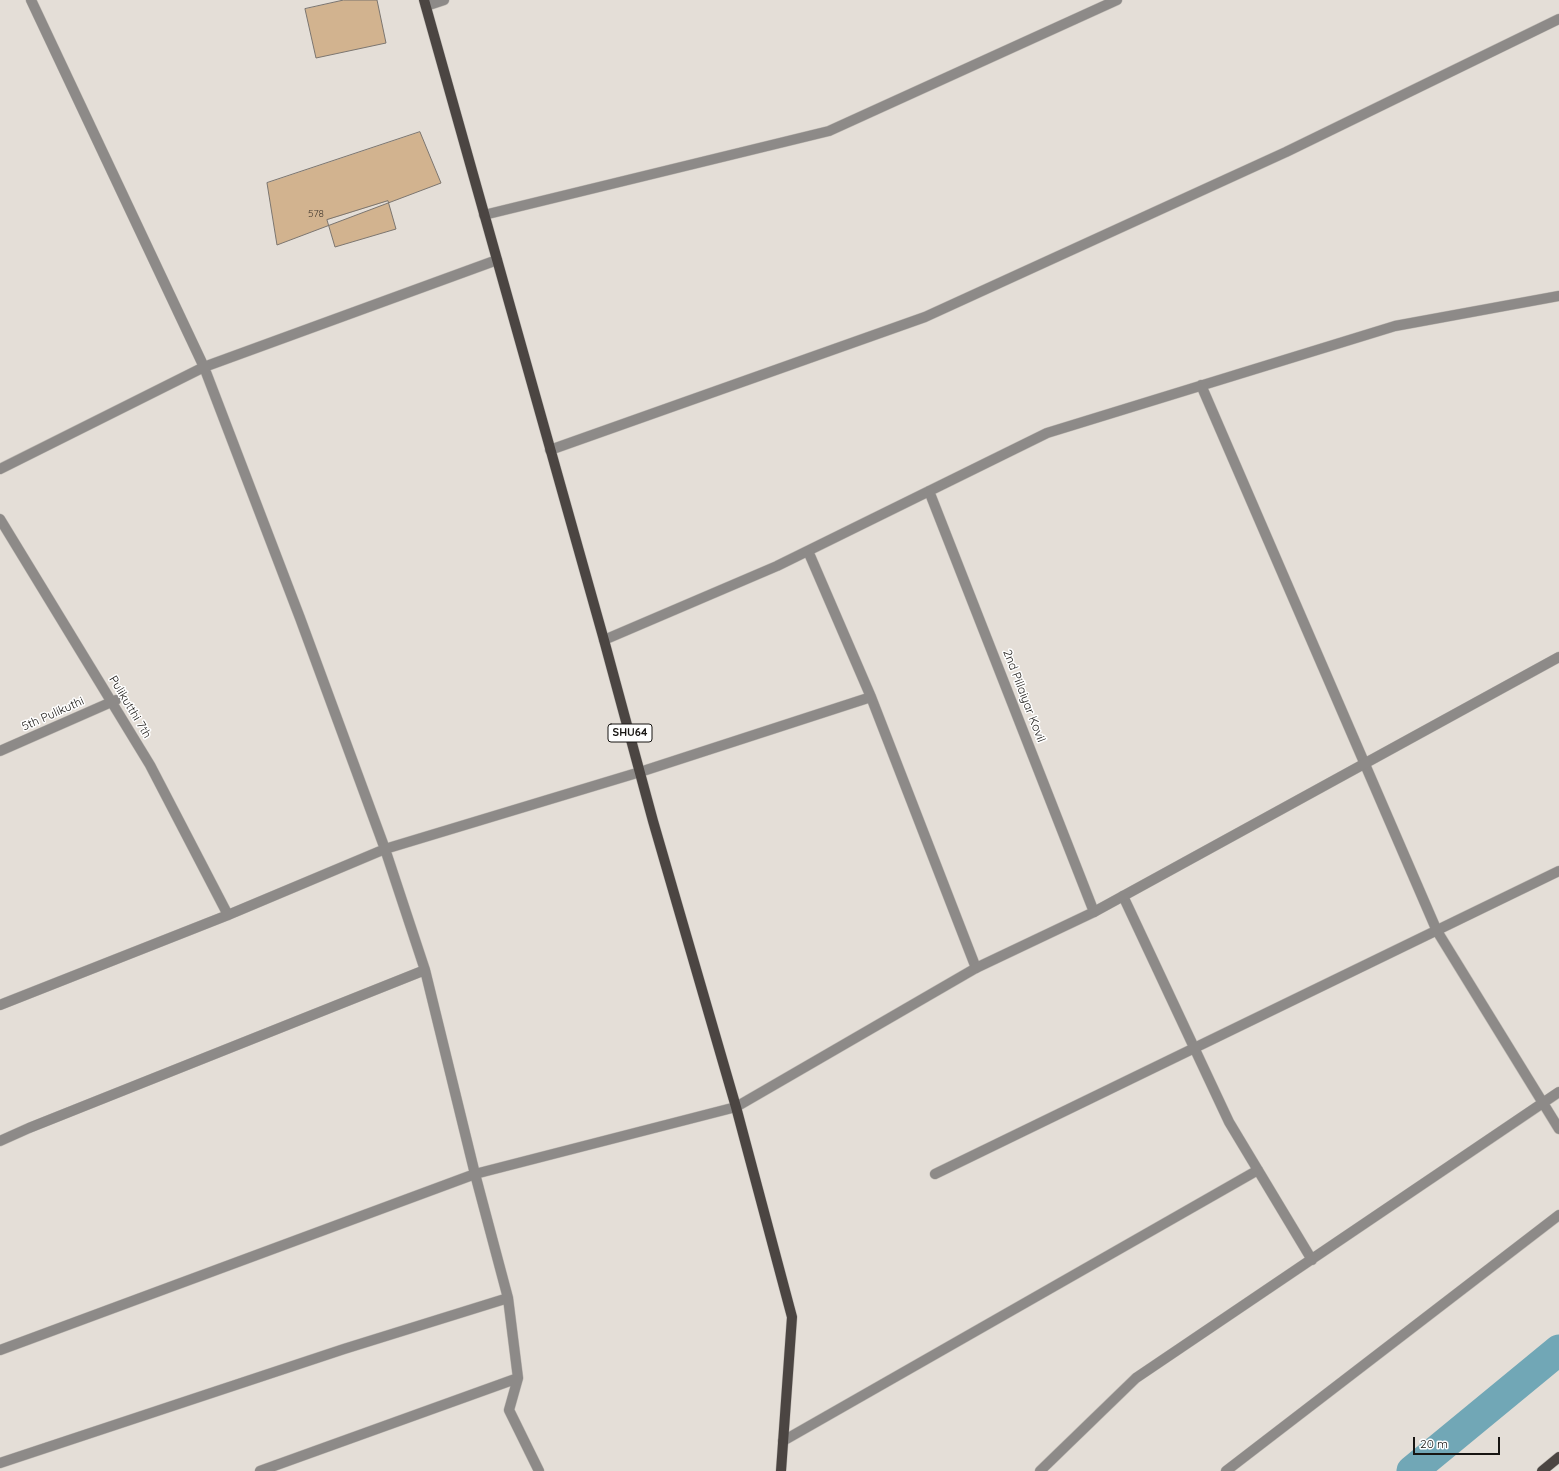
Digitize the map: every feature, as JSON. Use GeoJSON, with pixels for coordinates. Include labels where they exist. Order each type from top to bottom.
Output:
{"type":"FeatureCollection","features":[{"type":"Feature","properties":{"kind":"main road","name":"SHU64"},"geometry":{"type":"LineString","coordinates":[[425,3],[653,820],[736,1107],[792,1317],[781,1471]]}},
{"type":"Feature","properties":{"kind":"main road"},"geometry":{"type":"LineString","coordinates":[[1542,1471],[1559,1457]]}},
{"type":"Feature","properties":{"kind":"street"},"geometry":{"type":"LineString","coordinates":[[31,0],[204,367],[300,618],[385,849],[425,970],[475,1174],[508,1298],[518,1378],[509,1410],[539,1471]]}},
{"type":"Feature","properties":{"kind":"street"},"geometry":{"type":"LineString","coordinates":[[425,3],[444,0]]}},
{"type":"Feature","properties":{"kind":"street"},"geometry":{"type":"LineString","coordinates":[[484,215],[829,131],[1117,0]]}},
{"type":"Feature","properties":{"kind":"street"},"geometry":{"type":"LineString","coordinates":[[550,450],[925,317],[1278,155],[1559,19]]}},
{"type":"Feature","properties":{"kind":"street"},"geometry":{"type":"LineString","coordinates":[[0,469],[204,367],[497,260]]}},
{"type":"Feature","properties":{"kind":"street"},"geometry":{"type":"LineString","coordinates":[[604,640],[777,566],[1047,433],[1395,326],[1559,296]]}},
{"type":"Feature","properties":{"kind":"street"},"geometry":{"type":"LineString","coordinates":[[1201,385],[1437,931],[1559,1129]]}},
{"type":"Feature","properties":{"kind":"street","name":"2nd Pillaiyar Kovil"},"geometry":{"type":"LineString","coordinates":[[929,491],[1094,912]]}},
{"type":"Feature","properties":{"kind":"street","name":"Pulikutthi 7th"},"geometry":{"type":"LineString","coordinates":[[0,519],[114,701],[150,765],[228,915]]}},
{"type":"Feature","properties":{"kind":"street"},"geometry":{"type":"LineString","coordinates":[[808,551],[871,697],[976,968]]}},
{"type":"Feature","properties":{"kind":"street"},"geometry":{"type":"LineString","coordinates":[[0,1350],[475,1174],[736,1107],[976,968],[1094,912],[1559,657]]}},
{"type":"Feature","properties":{"kind":"street"},"geometry":{"type":"LineString","coordinates":[[0,1005],[228,915],[385,849],[640,772],[871,697]]}},
{"type":"Feature","properties":{"kind":"street","name":"5th Pulikuthi"},"geometry":{"type":"LineString","coordinates":[[0,752],[114,701]]}},
{"type":"Feature","properties":{"kind":"street"},"geometry":{"type":"LineString","coordinates":[[935,1174],[1559,871]]}},
{"type":"Feature","properties":{"kind":"street"},"geometry":{"type":"LineString","coordinates":[[1123,896],[1229,1122],[1312,1260]]}},
{"type":"Feature","properties":{"kind":"street"},"geometry":{"type":"LineString","coordinates":[[0,1141],[29,1128],[425,970]]}},
{"type":"Feature","properties":{"kind":"street"},"geometry":{"type":"LineString","coordinates":[[1040,1471],[1136,1378],[1544,1104],[1559,1092]]}},
{"type":"Feature","properties":{"kind":"street"},"geometry":{"type":"LineString","coordinates":[[783,1441],[1258,1170]]}},
{"type":"Feature","properties":{"kind":"street"},"geometry":{"type":"LineString","coordinates":[[1226,1471],[1559,1215]]}},
{"type":"Feature","properties":{"kind":"street"},"geometry":{"type":"LineString","coordinates":[[0,1463],[344,1349],[508,1298]]}},
{"type":"Feature","properties":{"kind":"street"},"geometry":{"type":"LineString","coordinates":[[260,1471],[518,1378]]}},
{"type":"Feature","properties":{"kind":"building"},"geometry":{"type":"Polygon","coordinates":[[[344,0],[377,0],[386,43],[316,58],[305,9],[344,0]]]}},
{"type":"Feature","properties":{"kind":"building"},"geometry":{"type":"Polygon","coordinates":[[[420,132],[441,183],[277,245],[267,183],[420,132]]]}},
{"type":"Feature","properties":{"kind":"building"},"geometry":{"type":"Polygon","coordinates":[[[388,201],[396,229],[335,247],[327,220],[388,201]]]}},
{"type":"Feature","properties":{"kind":"waterway"},"geometry":{"type":"LineString","coordinates":[[1412,1471],[1559,1350]]}}]}
